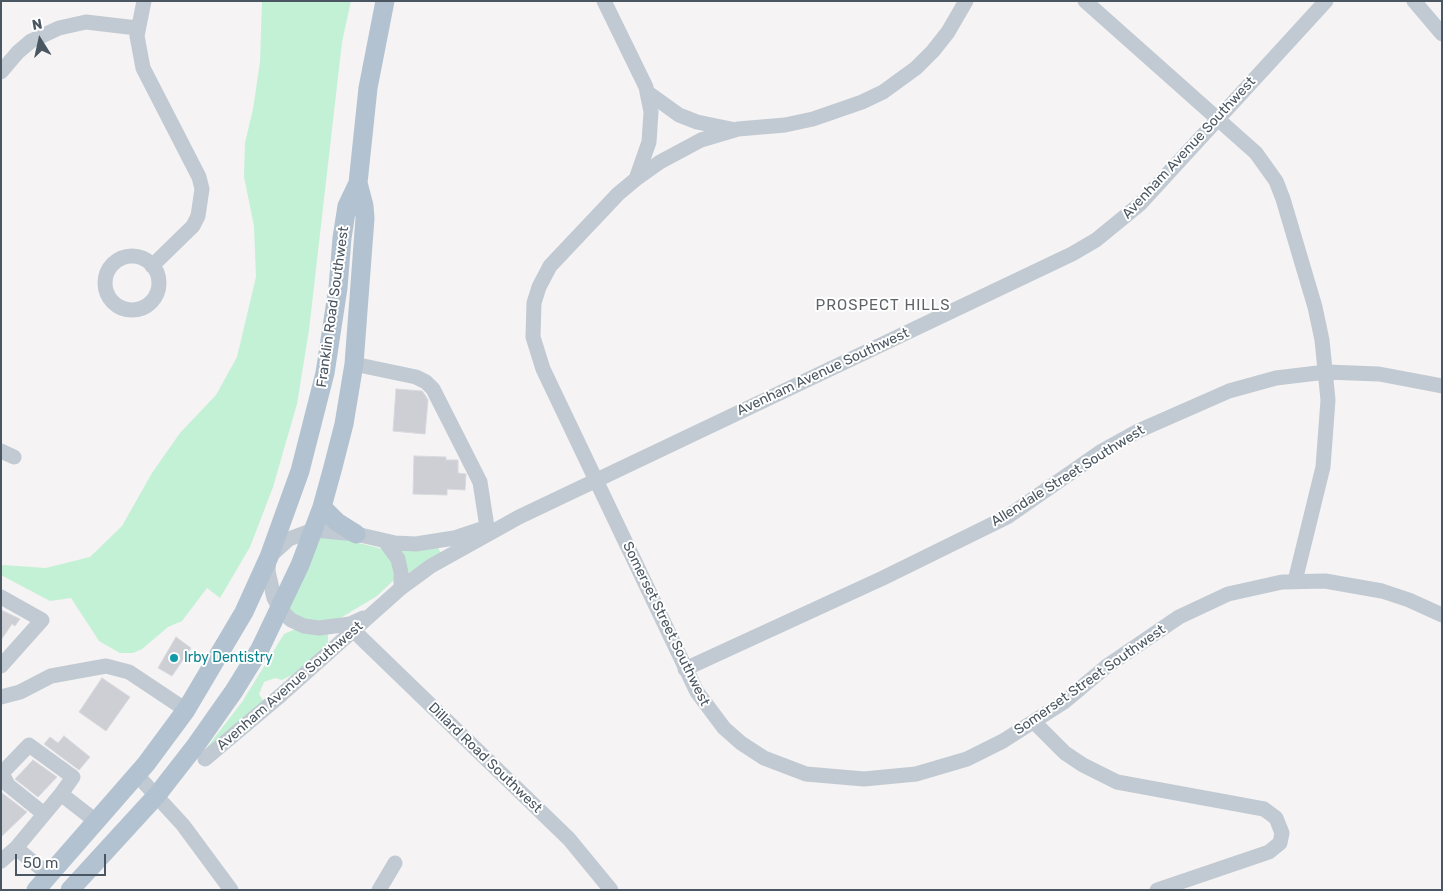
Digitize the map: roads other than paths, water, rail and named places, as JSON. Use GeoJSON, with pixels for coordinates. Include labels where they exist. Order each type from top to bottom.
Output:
{"type":"FeatureCollection","features":[{"type":"Feature","properties":{"kind":"main road","name":"Franklin Road Southwest"},"geometry":{"type":"LineString","coordinates":[[36,890],[137,775],[186,710],[244,612],[269,557],[290,502],[314,423],[330,343],[347,206],[358,183],[368,88],[385,1]]}},
{"type":"Feature","properties":{"kind":"main road","name":"Franklin Road Southwest"},"geometry":{"type":"LineString","coordinates":[[70,890],[157,794],[196,745],[234,691],[280,608],[313,530],[322,507],[344,424],[354,364],[364,218],[364,206],[358,183]]}},
{"type":"Feature","properties":{"kind":"main road"},"geometry":{"type":"LineString","coordinates":[[322,507],[337,522],[356,534]]}},
{"type":"Feature","properties":{"kind":"street"},"geometry":{"type":"LineString","coordinates":[[144,1],[137,28],[139,52],[144,68],[199,177],[202,189],[198,216],[192,226],[152,266]]}},
{"type":"Feature","properties":{"kind":"street"},"geometry":{"type":"LineString","coordinates":[[604,1],[647,92],[651,112],[649,142],[636,179]]}},
{"type":"Feature","properties":{"kind":"street"},"geometry":{"type":"LineString","coordinates":[[647,92],[662,105],[697,122],[738,129],[785,125],[813,119],[862,102],[883,92],[916,68],[948,32],[966,1]]}},
{"type":"Feature","properties":{"kind":"street"},"geometry":{"type":"LineString","coordinates":[[1085,1],[1218,119],[1266,165],[1284,199],[1315,307],[1326,372],[1327,434],[1323,467],[1295,581]]}},
{"type":"Feature","properties":{"kind":"street","name":"Avenham Avenue Southwest"},"geometry":{"type":"LineString","coordinates":[[205,760],[401,588],[431,566],[519,517],[1072,254],[1096,240],[1140,204],[1326,1]]}},
{"type":"Feature","properties":{"kind":"street"},"geometry":{"type":"LineString","coordinates":[[1414,1],[1442,34]]}},
{"type":"Feature","properties":{"kind":"street"},"geometry":{"type":"LineString","coordinates":[[1,72],[18,52],[31,41],[59,28],[86,22],[137,28]]}},
{"type":"Feature","properties":{"kind":"street","name":"Somerset Street Southwest"},"geometry":{"type":"LineString","coordinates":[[738,129],[689,146],[636,179],[618,194],[550,266],[539,287],[534,303],[533,337],[537,354],[685,669],[710,711],[742,743],[764,758],[806,774],[864,779],[916,774],[967,759],[1034,722],[1064,702],[1107,666],[1179,617],[1228,594],[1255,587],[1295,581],[1325,581],[1382,591],[1409,600],[1442,615]]}},
{"type":"Feature","properties":{"kind":"street"},"geometry":{"type":"LineString","coordinates":[[354,364],[416,377],[426,382],[433,389],[480,482],[487,527]]}},
{"type":"Feature","properties":{"kind":"street","name":"Allendale Street Southwest"},"geometry":{"type":"LineString","coordinates":[[685,669],[883,578],[1007,516],[1102,451],[1175,413],[1252,384],[1276,378],[1326,372],[1379,374],[1442,386]]}},
{"type":"Feature","properties":{"kind":"street","name":"Avenham Avenue Southwest"},"geometry":{"type":"LineString","coordinates":[[375,612],[350,624],[319,628],[304,626],[291,620],[280,608],[271,587],[269,557],[289,539],[313,530],[356,534],[385,541],[416,544],[437,542],[519,517]]}},
{"type":"Feature","properties":{"kind":"street"},"geometry":{"type":"LineString","coordinates":[[385,541],[398,559],[401,588]]}},
{"type":"Feature","properties":{"kind":"street"},"geometry":{"type":"LineString","coordinates":[[1,597],[42,620],[1,666]]}},
{"type":"Feature","properties":{"kind":"street","name":"Dillard Road Southwest"},"geometry":{"type":"LineString","coordinates":[[354,631],[569,839],[611,890]]}},
{"type":"Feature","properties":{"kind":"street"},"geometry":{"type":"LineString","coordinates":[[1,697],[20,692],[51,676],[96,666],[106,666],[128,672],[186,710]]}},
{"type":"Feature","properties":{"kind":"street"},"geometry":{"type":"LineString","coordinates":[[1034,722],[1065,752],[1082,765],[1117,782],[1264,809],[1276,818],[1282,834],[1280,844],[1269,852],[1157,890]]}},
{"type":"Feature","properties":{"kind":"street"},"geometry":{"type":"LineString","coordinates":[[1,861],[16,848],[73,777],[29,745],[2,773],[4,784],[40,818]]}},
{"type":"Feature","properties":{"kind":"street"},"geometry":{"type":"LineString","coordinates":[[137,775],[157,794],[183,824],[231,890]]}},
{"type":"Feature","properties":{"kind":"street"},"geometry":{"type":"LineString","coordinates":[[61,794],[96,822]]}},
{"type":"Feature","properties":{"kind":"street"},"geometry":{"type":"LineString","coordinates":[[16,848],[49,876]]}},
{"type":"Feature","properties":{"kind":"street"},"geometry":{"type":"LineString","coordinates":[[379,890],[395,863]]}},
{"type":"Feature","properties":{"kind":"place","name":"Irby Dentistry"},"geometry":{"type":"Point","coordinates":[174,658]}},
{"type":"Feature","properties":{"kind":"district","name":"PROSPECT HILLS"},"geometry":{"type":"Point","coordinates":[883,306]}}]}
